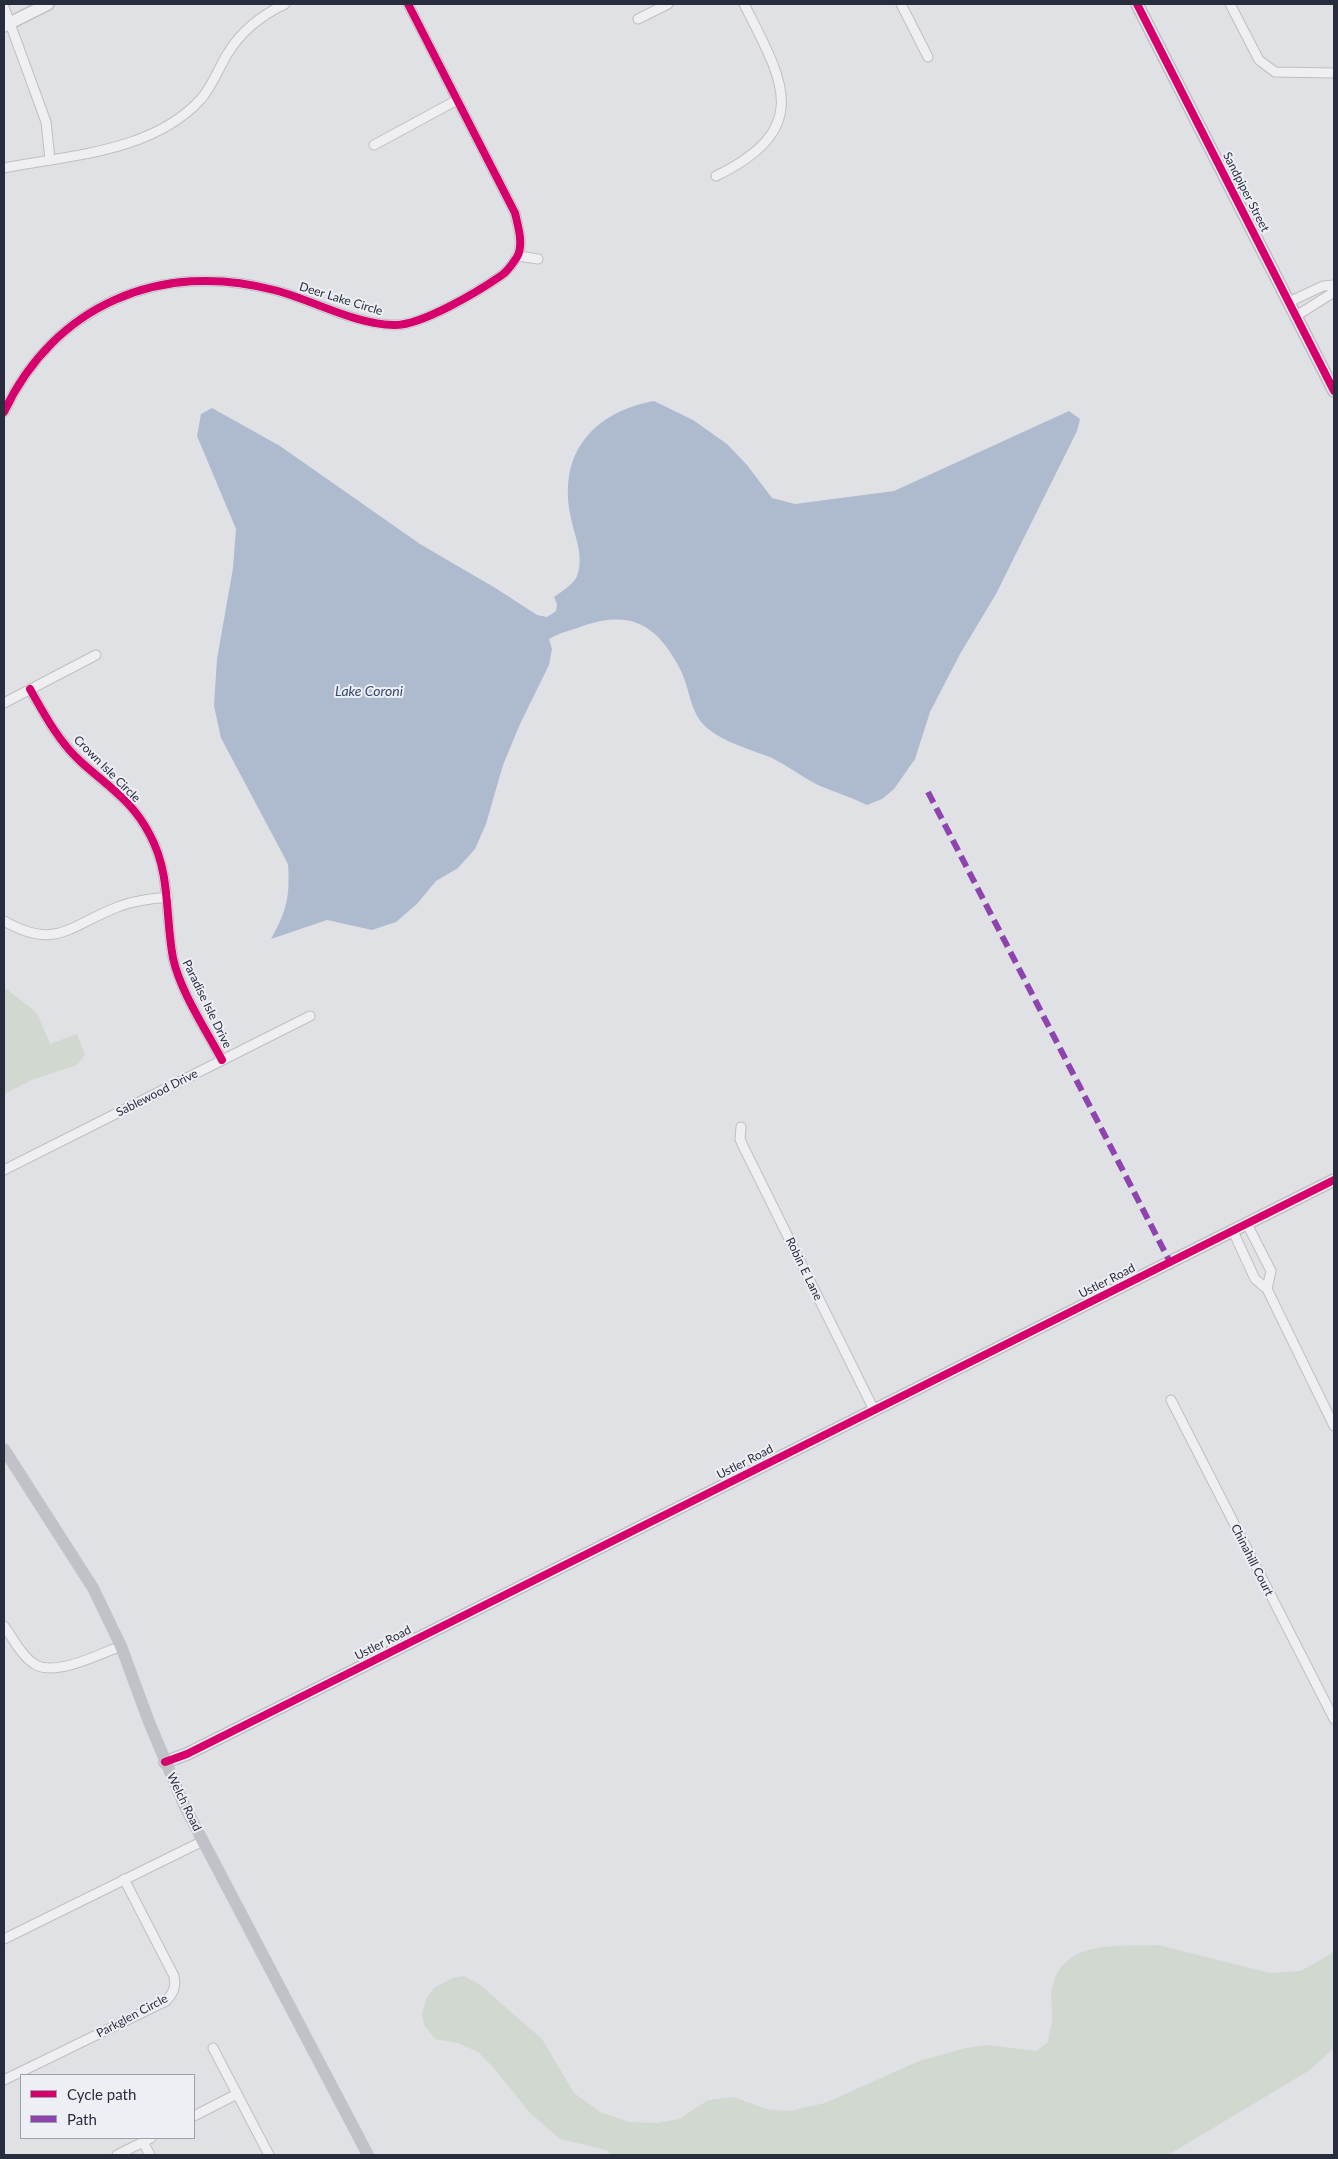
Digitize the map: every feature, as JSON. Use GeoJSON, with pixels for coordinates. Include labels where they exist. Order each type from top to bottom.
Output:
{"type":"FeatureCollection","features":[{"type":"Feature","properties":{"kind":"main road","name":"Welch Road"},"geometry":{"type":"LineString","coordinates":[[4,1449],[93,1588],[122,1646],[165,1762],[184,1805],[368,2155]]}},
{"type":"Feature","properties":{"kind":"street"},"geometry":{"type":"LineString","coordinates":[[6,25],[48,4]]}},
{"type":"Feature","properties":{"kind":"street"},"geometry":{"type":"LineString","coordinates":[[4,168],[130,144],[159,130],[181,116],[202,98],[229,52],[248,27],[285,4]]}},
{"type":"Feature","properties":{"kind":"street"},"geometry":{"type":"LineString","coordinates":[[408,4],[515,213],[520,236],[518,256],[538,259]]}},
{"type":"Feature","properties":{"kind":"street"},"geometry":{"type":"LineString","coordinates":[[638,19],[668,4]]}},
{"type":"Feature","properties":{"kind":"street"},"geometry":{"type":"LineString","coordinates":[[716,176],[752,156],[766,143],[775,128],[782,108],[782,87],[776,66],[744,4]]}},
{"type":"Feature","properties":{"kind":"street"},"geometry":{"type":"LineString","coordinates":[[901,4],[928,57]]}},
{"type":"Feature","properties":{"kind":"street","name":"Sandpiper Street"},"geometry":{"type":"LineString","coordinates":[[1137,4],[1334,391]]}},
{"type":"Feature","properties":{"kind":"street"},"geometry":{"type":"LineString","coordinates":[[1230,4],[1259,60],[1275,72],[1334,73]]}},
{"type":"Feature","properties":{"kind":"street"},"geometry":{"type":"LineString","coordinates":[[4,7],[6,25],[36,90],[46,122],[50,159]]}},
{"type":"Feature","properties":{"kind":"street"},"geometry":{"type":"LineString","coordinates":[[374,145],[458,100]]}},
{"type":"Feature","properties":{"kind":"street","name":"Deer Lake Circle"},"geometry":{"type":"LineString","coordinates":[[4,412],[14,390],[41,352],[101,305],[132,292],[170,282],[224,281],[273,290],[372,323],[395,325],[414,322],[439,311],[504,274],[518,256]]}},
{"type":"Feature","properties":{"kind":"street"},"geometry":{"type":"LineString","coordinates":[[1289,302],[1323,286],[1334,285]]}},
{"type":"Feature","properties":{"kind":"street"},"geometry":{"type":"LineString","coordinates":[[1296,316],[1334,292]]}},
{"type":"Feature","properties":{"kind":"street"},"geometry":{"type":"LineString","coordinates":[[4,703],[96,655]]}},
{"type":"Feature","properties":{"kind":"street","name":"Crown Isle Circle"},"geometry":{"type":"LineString","coordinates":[[30,689],[45,717],[79,761],[105,781],[141,819],[158,852],[168,897]]}},
{"type":"Feature","properties":{"kind":"street"},"geometry":{"type":"LineString","coordinates":[[4,921],[34,936],[50,935],[65,931],[114,908],[137,901],[168,897]]}},
{"type":"Feature","properties":{"kind":"street","name":"Paradise Isle Drive"},"geometry":{"type":"LineString","coordinates":[[168,897],[170,938],[176,967],[181,981],[222,1060]]}},
{"type":"Feature","properties":{"kind":"street","name":"Sablewood Drive"},"geometry":{"type":"LineString","coordinates":[[4,1170],[310,1016]]}},
{"type":"Feature","properties":{"kind":"street","name":"Robin E Lane"},"geometry":{"type":"LineString","coordinates":[[741,1127],[740,1139],[743,1146],[874,1410]]}},
{"type":"Feature","properties":{"kind":"street","name":"Ustler Road"},"geometry":{"type":"LineString","coordinates":[[165,1762],[187,1754],[1334,1180]]}},
{"type":"Feature","properties":{"kind":"street"},"geometry":{"type":"LineString","coordinates":[[1247,1224],[1271,1271],[1267,1289]]}},
{"type":"Feature","properties":{"kind":"street"},"geometry":{"type":"LineString","coordinates":[[1233,1231],[1256,1279],[1267,1289],[1334,1426]]}},
{"type":"Feature","properties":{"kind":"street"},"geometry":{"type":"LineString","coordinates":[[1248,1262],[1263,1255]]}},
{"type":"Feature","properties":{"kind":"street","name":"Chinahill Court"},"geometry":{"type":"LineString","coordinates":[[1171,1400],[1332,1709],[1334,1719]]}},
{"type":"Feature","properties":{"kind":"street"},"geometry":{"type":"LineString","coordinates":[[4,1626],[27,1657],[35,1664],[48,1668],[62,1668],[122,1646]]}},
{"type":"Feature","properties":{"kind":"street"},"geometry":{"type":"LineString","coordinates":[[4,1939],[203,1841]]}},
{"type":"Feature","properties":{"kind":"street","name":"Parkglen Circle"},"geometry":{"type":"LineString","coordinates":[[4,2080],[166,2000],[172,1994],[176,1987],[174,1976],[124,1879]]}},
{"type":"Feature","properties":{"kind":"street"},"geometry":{"type":"LineString","coordinates":[[213,2048],[268,2155]]}},
{"type":"Feature","properties":{"kind":"street"},"geometry":{"type":"LineString","coordinates":[[195,2115],[237,2094]]}},
{"type":"Feature","properties":{"kind":"street"},"geometry":{"type":"LineString","coordinates":[[117,2155],[147,2140],[150,2155]]}},
{"type":"Feature","properties":{"kind":"shaded area"},"geometry":{"type":"Polygon","coordinates":[[[4,987],[37,1013],[50,1044],[77,1034],[85,1055],[77,1065],[34,1079],[4,1094],[4,987]]]}},
{"type":"Feature","properties":{"kind":"shaded area"},"geometry":{"type":"Polygon","coordinates":[[[1158,1945],[1270,1973],[1301,1971],[1334,1952],[1334,2048],[1310,2070],[1168,2155],[611,2155],[606,2150],[560,2139],[530,2113],[493,2067],[478,2052],[458,2043],[435,2039],[424,2025],[422,2013],[427,1997],[435,1987],[453,1978],[464,1976],[479,1984],[542,2039],[574,2093],[602,2113],[630,2122],[657,2123],[679,2119],[708,2100],[734,2097],[766,2109],[789,2111],[825,2103],[919,2061],[966,2048],[987,2045],[1036,2051],[1048,2042],[1052,2017],[1051,1996],[1055,1977],[1064,1964],[1076,1955],[1091,1950],[1107,1947],[1158,1945]]]}},
{"type":"Feature","properties":{"kind":"water","name":"Lake Coroni"},"geometry":{"type":"Polygon","coordinates":[[[654,401],[693,420],[727,444],[747,465],[772,498],[795,504],[894,491],[1069,411],[1080,419],[1077,431],[996,594],[960,654],[930,712],[915,759],[894,789],[882,799],[867,805],[818,785],[772,758],[730,742],[714,733],[701,722],[693,707],[683,674],[660,639],[650,630],[626,620],[597,622],[564,632],[549,639],[552,649],[549,665],[520,724],[503,765],[486,824],[475,849],[458,868],[436,881],[417,904],[396,922],[372,930],[327,920],[271,939],[281,920],[288,895],[288,864],[221,738],[214,706],[217,659],[233,568],[236,529],[197,436],[201,414],[212,408],[280,446],[420,544],[537,615],[547,617],[556,611],[557,604],[554,597],[575,580],[580,565],[579,550],[570,513],[568,491],[570,471],[576,454],[585,438],[598,425],[633,406],[654,401]]]}},
{"type":"Feature","properties":{"kind":"marked path"},"geometry":{"type":"LineString","coordinates":[[928,792],[1170,1262]]}},
{"type":"Feature","properties":{"kind":"cycle path"},"geometry":{"type":"LineString","coordinates":[[4,412],[25,375],[51,344],[82,318],[115,300],[152,287],[191,281],[232,282],[289,294],[363,321],[394,325],[405,324],[434,314],[479,290],[502,275],[510,267],[517,257],[520,247],[520,235],[515,213],[408,4]]}},
{"type":"Feature","properties":{"kind":"cycle path"},"geometry":{"type":"LineString","coordinates":[[1137,4],[1334,391]]}},
{"type":"Feature","properties":{"kind":"cycle path"},"geometry":{"type":"LineString","coordinates":[[30,689],[65,745],[127,803],[150,835],[157,850],[164,880],[176,971],[187,997],[222,1060]]}},
{"type":"Feature","properties":{"kind":"cycle path"},"geometry":{"type":"LineString","coordinates":[[165,1762],[187,1754],[1334,1180]]}}]}
